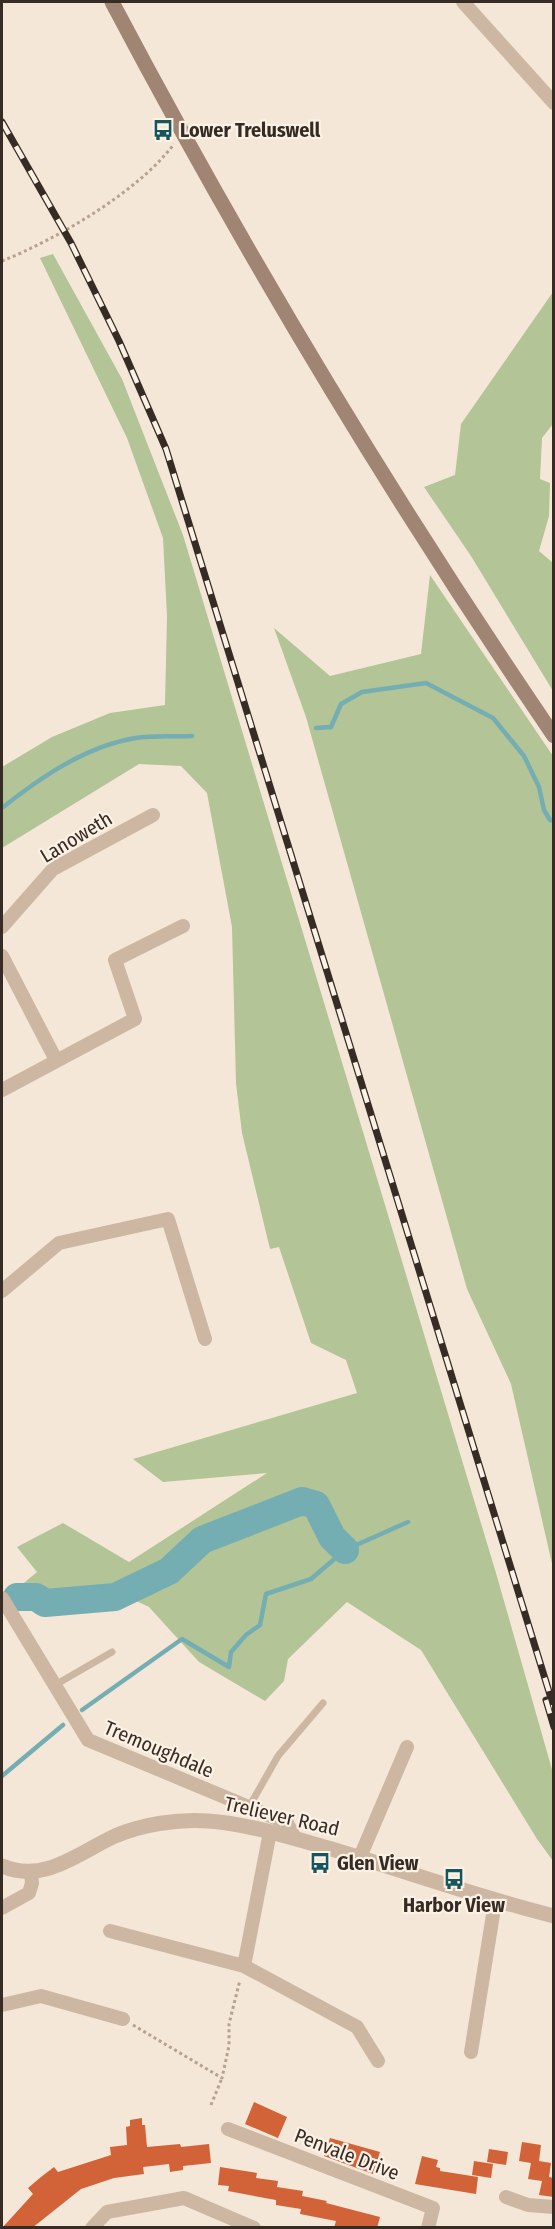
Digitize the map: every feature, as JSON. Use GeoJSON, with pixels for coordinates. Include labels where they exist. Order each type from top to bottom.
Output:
{"type":"FeatureCollection","features":[{"type":"Feature","properties":{"kind":"main road"},"geometry":{"type":"LineString","coordinates":[[112,2],[181,134],[363,441],[498,655],[554,736]]}},
{"type":"Feature","properties":{"kind":"street"},"geometry":{"type":"LineString","coordinates":[[464,2],[554,103]]}},
{"type":"Feature","properties":{"kind":"street","name":"Lanoweth"},"geometry":{"type":"LineString","coordinates":[[2,927],[53,869],[153,815]]}},
{"type":"Feature","properties":{"kind":"street"},"geometry":{"type":"LineString","coordinates":[[2,1090],[135,1019],[115,960],[183,926]]}},
{"type":"Feature","properties":{"kind":"street"},"geometry":{"type":"LineString","coordinates":[[2,956],[57,1060]]}},
{"type":"Feature","properties":{"kind":"street"},"geometry":{"type":"LineString","coordinates":[[2,1291],[59,1244],[168,1219],[205,1339]]}},
{"type":"Feature","properties":{"kind":"street","name":"Tremoughdale"},"geometry":{"type":"LineString","coordinates":[[2,1598],[88,1740],[287,1823],[295,1838]]}},
{"type":"Feature","properties":{"kind":"street"},"geometry":{"type":"LineString","coordinates":[[360,1857],[407,1747]]}},
{"type":"Feature","properties":{"kind":"street","name":"Treliever Road"},"geometry":{"type":"LineString","coordinates":[[2,1866],[31,1872],[51,1869],[116,1836],[143,1827],[208,1821],[295,1838],[495,1902],[554,1916]]}},
{"type":"Feature","properties":{"kind":"street"},"geometry":{"type":"LineString","coordinates":[[244,1966],[270,1832]]}},
{"type":"Feature","properties":{"kind":"street"},"geometry":{"type":"LineString","coordinates":[[2,1908],[29,1893],[32,1883],[31,1872]]}},
{"type":"Feature","properties":{"kind":"street"},"geometry":{"type":"LineString","coordinates":[[471,2052],[495,1902]]}},
{"type":"Feature","properties":{"kind":"street"},"geometry":{"type":"LineString","coordinates":[[110,1931],[244,1966],[357,2027],[378,2061]]}},
{"type":"Feature","properties":{"kind":"street"},"geometry":{"type":"LineString","coordinates":[[2,2005],[41,1996],[123,2019]]}},
{"type":"Feature","properties":{"kind":"street","name":"Penvale Drive"},"geometry":{"type":"LineString","coordinates":[[228,2129],[433,2208],[428,2228]]}},
{"type":"Feature","properties":{"kind":"street"},"geometry":{"type":"LineString","coordinates":[[506,2197],[528,2205],[554,2207]]}},
{"type":"Feature","properties":{"kind":"street"},"geometry":{"type":"LineString","coordinates":[[92,2228],[107,2212],[184,2199],[228,2222],[254,2228]]}},
{"type":"Feature","properties":{"kind":"lane"},"geometry":{"type":"LineString","coordinates":[[55,1685],[112,1652]]}},
{"type":"Feature","properties":{"kind":"lane"},"geometry":{"type":"LineString","coordinates":[[249,1807],[278,1756],[323,1703]]}},
{"type":"Feature","properties":{"kind":"path"},"geometry":{"type":"LineString","coordinates":[[2,261],[30,250],[116,199],[161,161],[181,134]]}},
{"type":"Feature","properties":{"kind":"path"},"geometry":{"type":"LineString","coordinates":[[211,2105],[222,2078],[230,2046],[229,2024],[244,1966]]}},
{"type":"Feature","properties":{"kind":"path"},"geometry":{"type":"LineString","coordinates":[[123,2019],[222,2078]]}},
{"type":"Feature","properties":{"kind":"green space"},"geometry":{"type":"Polygon","coordinates":[[[53,254],[122,379],[183,535],[496,1573],[553,1773],[553,1861],[537,1839],[421,1650],[347,1602],[288,1659],[284,1681],[265,1701],[199,1662],[149,1607],[132,1599],[23,1605],[13,1592],[37,1572],[17,1547],[63,1523],[129,1562],[267,1473],[163,1482],[133,1459],[357,1393],[346,1360],[311,1343],[279,1247],[270,1249],[242,1133],[236,1083],[232,927],[207,793],[181,766],[139,764],[2,848],[2,767],[52,737],[110,713],[165,705],[167,616],[163,538],[127,438],[40,258],[53,254]]]}},
{"type":"Feature","properties":{"kind":"green space"},"geometry":{"type":"Polygon","coordinates":[[[553,292],[553,424],[542,438],[540,479],[550,483],[549,516],[539,551],[553,563],[553,691],[471,556],[424,487],[455,475],[461,424],[553,292]]]}},
{"type":"Feature","properties":{"kind":"green space"},"geometry":{"type":"Polygon","coordinates":[[[430,575],[553,756],[553,1568],[511,1384],[467,1289],[306,717],[274,628],[330,676],[421,654],[430,575]]]}},
{"type":"Feature","properties":{"kind":"building"},"geometry":{"type":"Polygon","coordinates":[[[254,2102],[287,2117],[278,2138],[245,2124],[254,2102]]]}},
{"type":"Feature","properties":{"kind":"building"},"geometry":{"type":"Polygon","coordinates":[[[142,2118],[147,2147],[209,2144],[211,2163],[183,2166],[183,2170],[170,2172],[169,2164],[143,2167],[144,2174],[114,2178],[81,2189],[32,2228],[2,2228],[33,2194],[28,2188],[41,2177],[54,2167],[58,2172],[111,2155],[110,2147],[127,2145],[126,2127],[130,2126],[130,2120],[142,2118]]]}},
{"type":"Feature","properties":{"kind":"building"},"geometry":{"type":"Polygon","coordinates":[[[330,2138],[380,2152],[373,2174],[324,2156],[330,2138]]]}},
{"type":"Feature","properties":{"kind":"building"},"geometry":{"type":"Polygon","coordinates":[[[522,2142],[541,2145],[539,2161],[551,2163],[549,2177],[554,2178],[554,2197],[539,2195],[542,2181],[528,2179],[531,2163],[519,2161],[522,2142]]]}},
{"type":"Feature","properties":{"kind":"building"},"geometry":{"type":"Polygon","coordinates":[[[489,2149],[508,2152],[506,2165],[487,2162],[489,2149]]]}},
{"type":"Feature","properties":{"kind":"building"},"geometry":{"type":"Polygon","coordinates":[[[422,2156],[438,2160],[436,2167],[440,2168],[440,2171],[478,2177],[476,2194],[415,2184],[422,2156]]]}},
{"type":"Feature","properties":{"kind":"building"},"geometry":{"type":"Polygon","coordinates":[[[474,2161],[493,2164],[491,2178],[472,2175],[474,2161]]]}},
{"type":"Feature","properties":{"kind":"building"},"geometry":{"type":"Polygon","coordinates":[[[220,2167],[257,2173],[256,2178],[278,2181],[277,2187],[303,2191],[302,2196],[380,2217],[377,2228],[334,2228],[336,2221],[300,2214],[301,2209],[276,2205],[276,2200],[228,2191],[229,2186],[218,2185],[220,2167]]]}},
{"type":"Feature","properties":{"kind":"waterway"},"geometry":{"type":"LineString","coordinates":[[316,728],[331,727],[341,704],[362,692],[426,683],[493,718],[524,756],[539,787],[544,810],[550,820],[554,821]]}},
{"type":"Feature","properties":{"kind":"waterway"},"geometry":{"type":"LineString","coordinates":[[2,808],[48,774],[99,748],[143,737],[192,736]]}},
{"type":"Feature","properties":{"kind":"waterway"},"geometry":{"type":"LineString","coordinates":[[17,1597],[36,1597],[45,1603],[115,1597],[169,1571],[202,1540],[302,1501],[316,1505],[332,1537],[345,1550]]}},
{"type":"Feature","properties":{"kind":"waterway"},"geometry":{"type":"LineString","coordinates":[[82,1710],[182,1639],[229,1667],[231,1652],[246,1635],[260,1625],[266,1594],[311,1579],[345,1550],[408,1522]]}},
{"type":"Feature","properties":{"kind":"waterway"},"geometry":{"type":"LineString","coordinates":[[2,1776],[63,1725]]}},
{"type":"Feature","properties":{"kind":"railway"},"geometry":{"type":"LineString","coordinates":[[2,122],[71,243],[119,341],[166,449],[554,1708]]}},
{"type":"Feature","properties":{"kind":"railway"},"geometry":{"type":"LineString","coordinates":[[546,1700],[554,1727]]}},
{"type":"Feature","properties":{"kind":"place","name":"Lower Treluswell"},"geometry":{"type":"Point","coordinates":[163,130]}},
{"type":"Feature","properties":{"kind":"place","name":"Glen View"},"geometry":{"type":"Point","coordinates":[320,1863]}},
{"type":"Feature","properties":{"kind":"place","name":"Harbor View"},"geometry":{"type":"Point","coordinates":[454,1879]}}]}
